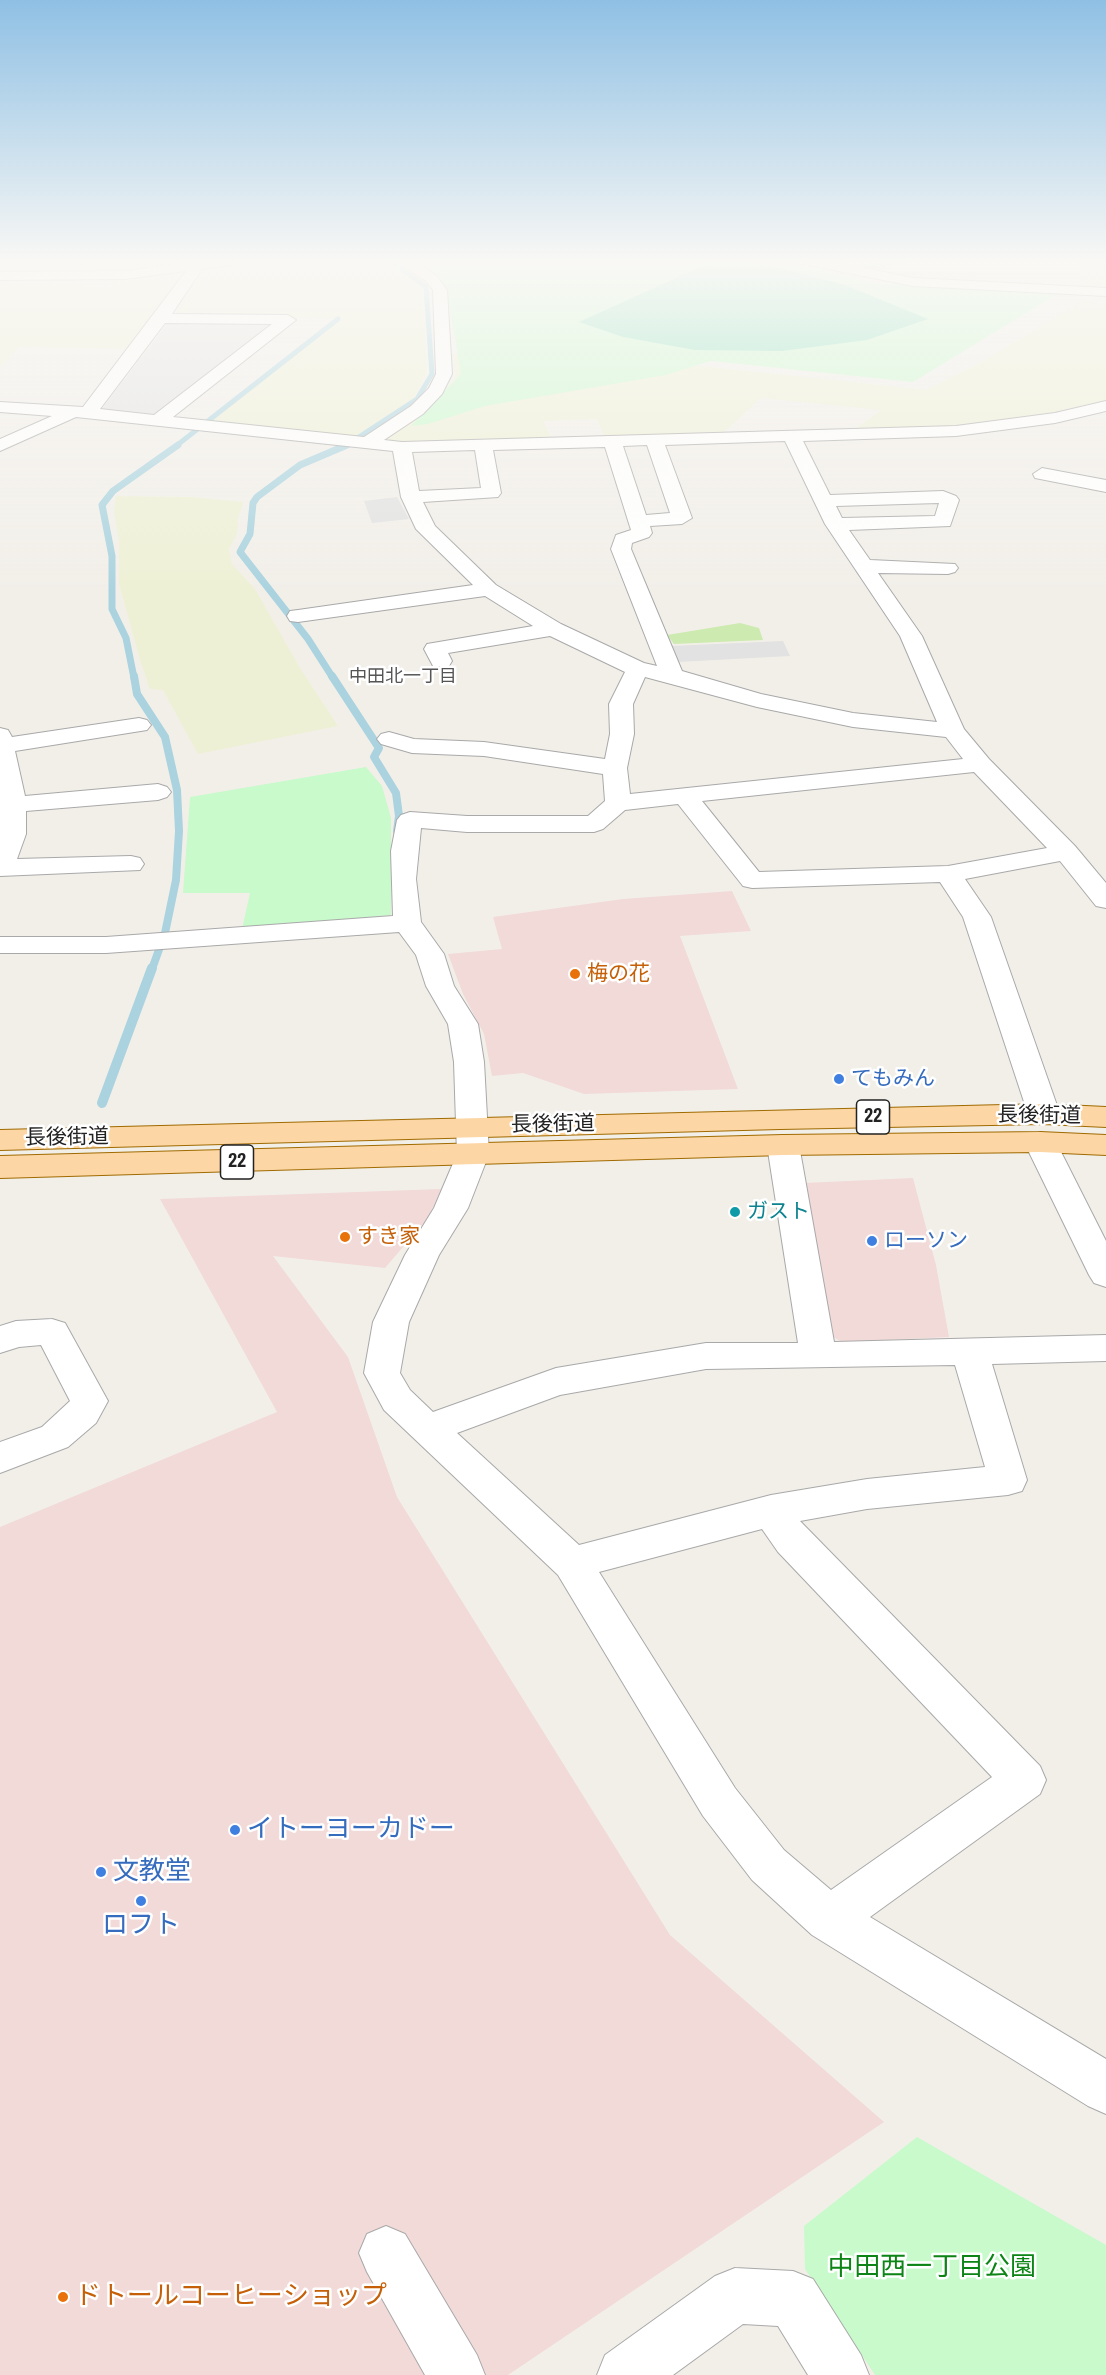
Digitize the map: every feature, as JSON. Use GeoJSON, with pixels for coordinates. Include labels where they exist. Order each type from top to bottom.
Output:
{"type":"FeatureCollection","features":[{"type":"Feature","properties":{"kind":"main road","name":"長後街道"},"geometry":{"type":"LineString","coordinates":[[0,1140],[473,1140],[783,1145],[1042,1128],[1106,1117]]}},
{"type":"Feature","properties":{"kind":"main road","name":"長後街道"},"geometry":{"type":"LineString","coordinates":[[473,1140],[1042,1128],[1106,1145]]}},
{"type":"Feature","properties":{"kind":"main road","name":"22"},"geometry":{"type":"LineString","coordinates":[[0,1167],[473,1140]]}},
{"type":"Feature","properties":{"kind":"street"},"geometry":{"type":"LineString","coordinates":[[0,446],[81,413],[115,372]]}},
{"type":"Feature","properties":{"kind":"street"},"geometry":{"type":"LineString","coordinates":[[158,421],[221,372]]}},
{"type":"Feature","properties":{"kind":"street"},"geometry":{"type":"LineString","coordinates":[[365,444],[417,410],[436,390],[444,372]]}},
{"type":"Feature","properties":{"kind":"street"},"geometry":{"type":"LineString","coordinates":[[0,407],[81,413],[402,447],[956,431],[1055,418],[1106,406]]}},
{"type":"Feature","properties":{"kind":"street"},"geometry":{"type":"LineString","coordinates":[[792,437],[835,524],[911,636],[953,731],[980,764],[1066,852],[1106,900]]}},
{"type":"Feature","properties":{"kind":"street"},"geometry":{"type":"LineString","coordinates":[[638,521],[682,518],[654,440]]}},
{"type":"Feature","properties":{"kind":"street"},"geometry":{"type":"LineString","coordinates":[[612,441],[642,533],[623,539],[621,549],[672,675]]}},
{"type":"Feature","properties":{"kind":"street"},"geometry":{"type":"LineString","coordinates":[[411,497],[491,493],[483,445]]}},
{"type":"Feature","properties":{"kind":"street"},"geometry":{"type":"LineString","coordinates":[[402,447],[405,476],[411,497],[426,529],[489,589],[553,629],[638,669],[672,675],[811,713],[953,731]]}},
{"type":"Feature","properties":{"kind":"street"},"geometry":{"type":"LineString","coordinates":[[1042,474],[1106,486]]}},
{"type":"Feature","properties":{"kind":"street"},"geometry":{"type":"LineString","coordinates":[[822,501],[943,497],[949,500],[943,522],[835,524]]}},
{"type":"Feature","properties":{"kind":"street"},"geometry":{"type":"LineString","coordinates":[[862,566],[948,568]]}},
{"type":"Feature","properties":{"kind":"street"},"geometry":{"type":"LineString","coordinates":[[297,616],[489,589]]}},
{"type":"Feature","properties":{"kind":"street"},"geometry":{"type":"LineString","coordinates":[[435,650],[553,629]]}},
{"type":"Feature","properties":{"kind":"street"},"geometry":{"type":"LineString","coordinates":[[618,803],[615,768],[622,734],[621,704],[638,669]]}},
{"type":"Feature","properties":{"kind":"street"},"geometry":{"type":"LineString","coordinates":[[131,864],[0,867],[13,834],[14,805],[1,741],[139,725]]}},
{"type":"Feature","properties":{"kind":"street"},"geometry":{"type":"LineString","coordinates":[[389,738],[412,746],[484,749],[615,768]]}},
{"type":"Feature","properties":{"kind":"street"},"geometry":{"type":"LineString","coordinates":[[980,764],[618,803],[594,824],[467,824],[410,819],[404,851],[403,879],[407,923],[430,954],[440,986],[463,1024],[469,1062],[473,1140],[451,1208],[422,1255],[391,1322],[382,1373],[397,1400],[572,1563],[719,1802],[768,1865],[829,1919],[1106,2088]]}},
{"type":"Feature","properties":{"kind":"street"},"geometry":{"type":"LineString","coordinates":[[14,805],[158,792]]}},
{"type":"Feature","properties":{"kind":"street"},"geometry":{"type":"LineString","coordinates":[[684,795],[752,880],[948,874],[1066,852]]}},
{"type":"Feature","properties":{"kind":"street"},"geometry":{"type":"LineString","coordinates":[[948,874],[977,917],[1042,1128],[1106,1275]]}},
{"type":"Feature","properties":{"kind":"street"},"geometry":{"type":"LineString","coordinates":[[0,945],[106,945],[407,923]]}},
{"type":"Feature","properties":{"kind":"street"},"geometry":{"type":"LineString","coordinates":[[783,1145],[818,1356]]}},
{"type":"Feature","properties":{"kind":"street"},"geometry":{"type":"LineString","coordinates":[[0,1340],[16,1334],[52,1332],[89,1401],[83,1413],[54,1437],[0,1458]]}},
{"type":"Feature","properties":{"kind":"street"},"geometry":{"type":"LineString","coordinates":[[429,1428],[556,1382],[706,1356],[970,1353],[1106,1348]]}},
{"type":"Feature","properties":{"kind":"street"},"geometry":{"type":"LineString","coordinates":[[572,1563],[771,1511],[867,1494],[1008,1480],[970,1353]]}},
{"type":"Feature","properties":{"kind":"street"},"geometry":{"type":"LineString","coordinates":[[771,1511],[792,1540],[1024,1780],[829,1919]]}},
{"type":"Feature","properties":{"kind":"street"},"geometry":{"type":"LineString","coordinates":[[386,2253],[457,2375]]}},
{"type":"Feature","properties":{"kind":"street"},"geometry":{"type":"LineString","coordinates":[[625,2375],[735,2296],[793,2299],[841,2375]]}},
{"type":"Feature","properties":{"kind":"shaded area"},"geometry":{"type":"Polygon","coordinates":[[[130,372],[213,372],[155,416],[101,410],[130,372]]]}},
{"type":"Feature","properties":{"kind":"shaded area"},"geometry":{"type":"Polygon","coordinates":[[[397,497],[409,519],[372,523],[364,501],[397,497]]]}},
{"type":"Feature","properties":{"kind":"shaded area"},"geometry":{"type":"Polygon","coordinates":[[[783,641],[790,656],[677,662],[671,646],[783,641]]]}},
{"type":"Feature","properties":{"kind":"shaded area","name":"梅の花"},"geometry":{"type":"Polygon","coordinates":[[[732,891],[751,931],[680,936],[738,1089],[584,1094],[523,1073],[492,1076],[484,1034],[463,994],[448,954],[502,949],[493,917],[623,899],[732,891]]]}},
{"type":"Feature","properties":{"kind":"shaded area","name":"ローソン"},"geometry":{"type":"Polygon","coordinates":[[[913,1178],[936,1265],[949,1337],[842,1342],[830,1335],[804,1183],[913,1178]]]}},
{"type":"Feature","properties":{"kind":"shaded area","name":"イトーヨーカドー"},"geometry":{"type":"Polygon","coordinates":[[[441,1189],[428,1218],[385,1268],[273,1256],[348,1357],[397,1497],[670,1935],[884,2122],[508,2375],[0,2375],[0,1527],[277,1412],[160,1199],[441,1189]]]}},
{"type":"Feature","properties":{"kind":"green space"},"geometry":{"type":"Polygon","coordinates":[[[274,372],[427,372],[414,398],[350,440],[208,424],[274,372]]]}},
{"type":"Feature","properties":{"kind":"green space"},"geometry":{"type":"Polygon","coordinates":[[[454,372],[755,372],[927,390],[962,372],[1106,372],[1106,400],[1031,418],[946,427],[853,431],[881,410],[761,398],[722,434],[605,437],[597,419],[543,421],[552,439],[386,443],[388,434],[429,409],[455,378],[454,372]]]}},
{"type":"Feature","properties":{"kind":"green space"},"geometry":{"type":"Polygon","coordinates":[[[461,372],[676,372],[485,406],[428,424],[411,426],[461,372]]]}},
{"type":"Feature","properties":{"kind":"green space"},"geometry":{"type":"Polygon","coordinates":[[[815,372],[930,372],[913,382],[815,372]]]}},
{"type":"Feature","properties":{"kind":"green space"},"geometry":{"type":"Polygon","coordinates":[[[116,496],[191,497],[244,502],[238,517],[237,534],[229,549],[232,564],[255,589],[300,668],[338,726],[198,754],[163,690],[150,689],[141,663],[119,584],[119,541],[114,511],[116,496]]]}},
{"type":"Feature","properties":{"kind":"green space"},"geometry":{"type":"Polygon","coordinates":[[[740,623],[759,628],[763,640],[674,644],[667,635],[740,623]]]}},
{"type":"Feature","properties":{"kind":"green space"},"geometry":{"type":"Polygon","coordinates":[[[366,767],[382,786],[391,818],[391,915],[242,929],[250,893],[183,893],[190,797],[366,767]]]}},
{"type":"Feature","properties":{"kind":"green space","name":"中田西一丁目公園"},"geometry":{"type":"Polygon","coordinates":[[[917,2137],[1106,2245],[1106,2375],[875,2375],[805,2269],[804,2226],[917,2137]]]}},
{"type":"Feature","properties":{"kind":"waterway"},"geometry":{"type":"LineString","coordinates":[[176,446],[271,372]]}},
{"type":"Feature","properties":{"kind":"waterway"},"geometry":{"type":"LineString","coordinates":[[346,446],[417,399],[432,372]]}},
{"type":"Feature","properties":{"kind":"waterway"},"geometry":{"type":"LineString","coordinates":[[134,678],[126,638],[112,609],[112,556],[102,505],[113,491],[178,445]]}},
{"type":"Feature","properties":{"kind":"waterway"},"geometry":{"type":"LineString","coordinates":[[333,678],[308,639],[240,552],[250,534],[253,503],[257,497],[300,465],[346,446]]}},
{"type":"Feature","properties":{"kind":"waterway"},"geometry":{"type":"LineString","coordinates":[[134,676],[137,694],[165,737],[177,790],[179,831],[176,880],[165,933],[152,969]]}},
{"type":"Feature","properties":{"kind":"waterway"},"geometry":{"type":"LineString","coordinates":[[332,676],[379,748],[374,757],[396,793],[399,816],[397,831]]}},
{"type":"Feature","properties":{"kind":"waterway"},"geometry":{"type":"LineString","coordinates":[[102,1103],[152,968]]}},
{"type":"Feature","properties":{"kind":"place","name":"梅の花"},"geometry":{"type":"Point","coordinates":[575,974]}},
{"type":"Feature","properties":{"kind":"place","name":"てもみん"},"geometry":{"type":"Point","coordinates":[839,1079]}},
{"type":"Feature","properties":{"kind":"place","name":"ガスト"},"geometry":{"type":"Point","coordinates":[735,1212]}},
{"type":"Feature","properties":{"kind":"place","name":"すき家"},"geometry":{"type":"Point","coordinates":[345,1237]}},
{"type":"Feature","properties":{"kind":"place","name":"ローソン"},"geometry":{"type":"Point","coordinates":[872,1241]}},
{"type":"Feature","properties":{"kind":"place","name":"イトーヨーカドー"},"geometry":{"type":"Point","coordinates":[235,1830]}},
{"type":"Feature","properties":{"kind":"place","name":"文教堂"},"geometry":{"type":"Point","coordinates":[101,1872]}},
{"type":"Feature","properties":{"kind":"place","name":"ロフト"},"geometry":{"type":"Point","coordinates":[141,1901]}},
{"type":"Feature","properties":{"kind":"place","name":"ドトールコーヒーショップ"},"geometry":{"type":"Point","coordinates":[63,2297]}},
{"type":"Feature","properties":{"kind":"district","name":"中田北一丁目"},"geometry":{"type":"Point","coordinates":[403,677]}}]}
